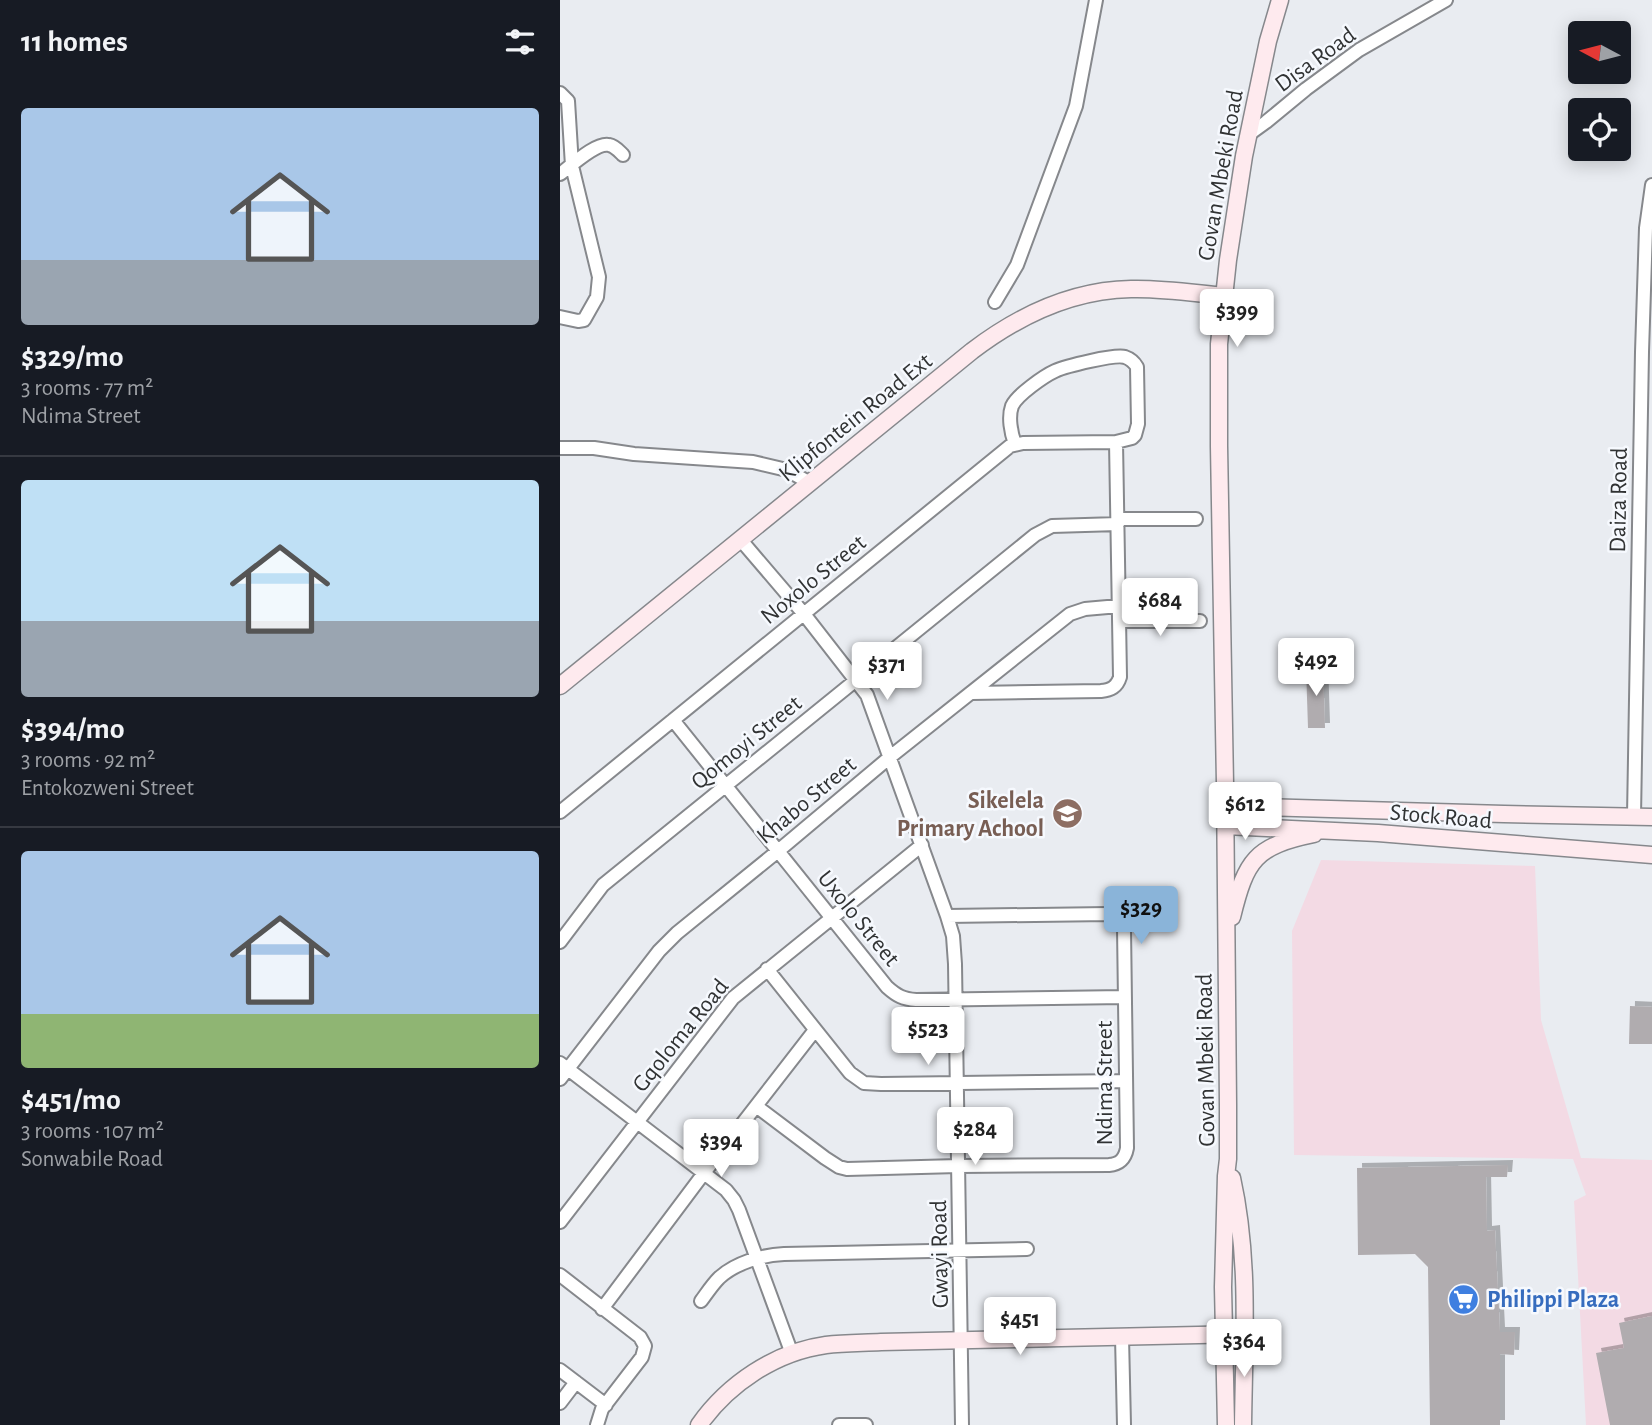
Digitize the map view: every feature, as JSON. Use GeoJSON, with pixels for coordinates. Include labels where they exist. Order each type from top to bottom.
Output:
{"type":"FeatureCollection","features":[{"type":"Feature","properties":{"kind":"main road","name":"Govan Mbeki Road"},"geometry":{"type":"LineString","coordinates":[[1226,1425],[1223,1287],[1228,1159],[1226,806],[1219,344],[1234,214],[1248,135],[1268,41],[1280,0]]}},
{"type":"Feature","properties":{"kind":"main road","name":"Klipfontein Road Ext"},"geometry":{"type":"LineString","coordinates":[[560,686],[1006,327],[1041,309],[1092,294],[1119,290],[1149,289],[1224,296]]}},
{"type":"Feature","properties":{"kind":"main road","name":"Stock Road"},"geometry":{"type":"LineString","coordinates":[[1226,806],[1652,817]]}},
{"type":"Feature","properties":{"kind":"main road","name":"Stock Road"},"geometry":{"type":"LineString","coordinates":[[1225,826],[1338,830],[1652,855]]}},
{"type":"Feature","properties":{"kind":"main road"},"geometry":{"type":"LineString","coordinates":[[1226,936],[1245,874],[1259,854],[1279,843],[1338,830]]}},
{"type":"Feature","properties":{"kind":"main road","name":"Govan Mbeki Road"},"geometry":{"type":"LineString","coordinates":[[1228,1159],[1240,1220],[1244,1285],[1243,1425]]}},
{"type":"Feature","properties":{"kind":"main road"},"geometry":{"type":"LineString","coordinates":[[699,1425],[734,1387],[759,1370],[792,1354],[813,1348],[839,1344],[961,1340],[1244,1334]]}},
{"type":"Feature","properties":{"kind":"street"},"geometry":{"type":"LineString","coordinates":[[995,302],[1017,265],[1076,106],[1096,0]]}},
{"type":"Feature","properties":{"kind":"street","name":"Disa Road"},"geometry":{"type":"LineString","coordinates":[[1248,135],[1306,89],[1423,6],[1446,0]]}},
{"type":"Feature","properties":{"kind":"street"},"geometry":{"type":"LineString","coordinates":[[560,93],[568,101],[572,166],[597,263],[599,286],[597,297],[584,320],[560,317]]}},
{"type":"Feature","properties":{"kind":"street"},"geometry":{"type":"LineString","coordinates":[[560,174],[603,145],[612,145],[623,155]]}},
{"type":"Feature","properties":{"kind":"street","name":"Daiza Road"},"geometry":{"type":"LineString","coordinates":[[1634,816],[1639,503],[1652,185]]}},
{"type":"Feature","properties":{"kind":"street"},"geometry":{"type":"LineString","coordinates":[[1114,356],[1124,356],[1135,363],[1138,424],[1132,438],[1116,442],[1015,444],[1011,433],[1011,410],[1017,398],[1046,376],[1060,369],[1114,356]]}},
{"type":"Feature","properties":{"kind":"street"},"geometry":{"type":"LineString","coordinates":[[560,437],[565,448],[594,448],[634,454],[753,462],[787,470],[810,483]]}},
{"type":"Feature","properties":{"kind":"street"},"geometry":{"type":"LineString","coordinates":[[972,693],[1101,691],[1113,688],[1121,677],[1116,442]]}},
{"type":"Feature","properties":{"kind":"street","name":"Noxolo Street"},"geometry":{"type":"LineString","coordinates":[[560,812],[1015,444]]}},
{"type":"Feature","properties":{"kind":"street","name":"Qomoyi Street"},"geometry":{"type":"LineString","coordinates":[[560,942],[603,885],[1035,535],[1052,526],[1196,519]]}},
{"type":"Feature","properties":{"kind":"street","name":"Gwayi Road"},"geometry":{"type":"LineString","coordinates":[[740,540],[804,614],[867,695],[947,916],[954,946],[956,1000],[962,1425]]}},
{"type":"Feature","properties":{"kind":"street","name":"Khabo Street"},"geometry":{"type":"LineString","coordinates":[[563,1070],[669,941],[890,757],[1074,611],[1119,606]]}},
{"type":"Feature","properties":{"kind":"street"},"geometry":{"type":"LineString","coordinates":[[1119,621],[1200,621]]}},
{"type":"Feature","properties":{"kind":"street","name":"Uxolo Street"},"geometry":{"type":"LineString","coordinates":[[673,720],[896,995],[908,999],[956,1000],[1125,997]]}},
{"type":"Feature","properties":{"kind":"street","name":"Gqoloma Road"},"geometry":{"type":"LineString","coordinates":[[560,1222],[733,998],[922,845]]}},
{"type":"Feature","properties":{"kind":"street","name":"Ndima Street"},"geometry":{"type":"LineString","coordinates":[[757,1106],[825,1158],[848,1169],[1109,1165],[1121,1162],[1127,1148],[1123,923],[1117,916],[1109,914],[947,916]]}},
{"type":"Feature","properties":{"kind":"street"},"geometry":{"type":"LineString","coordinates":[[767,969],[850,1073],[864,1083],[1126,1081]]}},
{"type":"Feature","properties":{"kind":"street"},"geometry":{"type":"LineString","coordinates":[[602,1309],[815,1030]]}},
{"type":"Feature","properties":{"kind":"street"},"geometry":{"type":"LineString","coordinates":[[563,1070],[637,1122],[734,1199],[792,1354]]}},
{"type":"Feature","properties":{"kind":"street"},"geometry":{"type":"LineString","coordinates":[[701,1301],[720,1278],[736,1267],[766,1256],[1027,1249]]}},
{"type":"Feature","properties":{"kind":"street"},"geometry":{"type":"LineString","coordinates":[[560,1275],[643,1341],[645,1350],[642,1357],[602,1409],[597,1425]]}},
{"type":"Feature","properties":{"kind":"street"},"geometry":{"type":"LineString","coordinates":[[1122,1337],[1124,1425]]}},
{"type":"Feature","properties":{"kind":"street"},"geometry":{"type":"LineString","coordinates":[[560,1370],[606,1405]]}},
{"type":"Feature","properties":{"kind":"street"},"geometry":{"type":"LineString","coordinates":[[560,1403],[576,1382]]}},
{"type":"Feature","properties":{"kind":"street"},"geometry":{"type":"LineString","coordinates":[[839,1425],[866,1425]]}},
{"type":"Feature","properties":{"kind":"shaded area"},"geometry":{"type":"Polygon","coordinates":[[[1321,860],[1535,866],[1541,1020],[1581,1158],[1652,1160],[1652,1425],[1586,1425],[1574,1201],[1586,1195],[1573,1159],[1294,1155],[1292,931],[1321,860]]]}},
{"type":"Feature","properties":{"kind":"building"},"geometry":{"type":"Polygon","coordinates":[[[1306,667],[1323,667],[1325,728],[1308,728],[1306,667]]]}},
{"type":"Feature","properties":{"kind":"building"},"geometry":{"type":"Polygon","coordinates":[[[1630,1006],[1652,1007],[1652,1044],[1629,1044],[1630,1006]]]}},
{"type":"Feature","properties":{"kind":"building","name":"Philippi Plaza"},"geometry":{"type":"Polygon","coordinates":[[[1508,1165],[1507,1177],[1486,1177],[1487,1231],[1495,1230],[1500,1332],[1515,1332],[1514,1355],[1500,1354],[1500,1425],[1430,1425],[1428,1267],[1415,1254],[1358,1255],[1357,1168],[1508,1165]]]}},
{"type":"Feature","properties":{"kind":"building"},"geometry":{"type":"Polygon","coordinates":[[[1652,1316],[1652,1425],[1610,1425],[1596,1353],[1624,1348],[1619,1323],[1652,1316]]]}},
{"type":"Feature","properties":{"kind":"place","name":"Sikelela Primary Achool"},"geometry":{"type":"Point","coordinates":[1067,814]}},
{"type":"Feature","properties":{"kind":"place","name":"Philippi Plaza"},"geometry":{"type":"Point","coordinates":[1464,1299]}}]}
